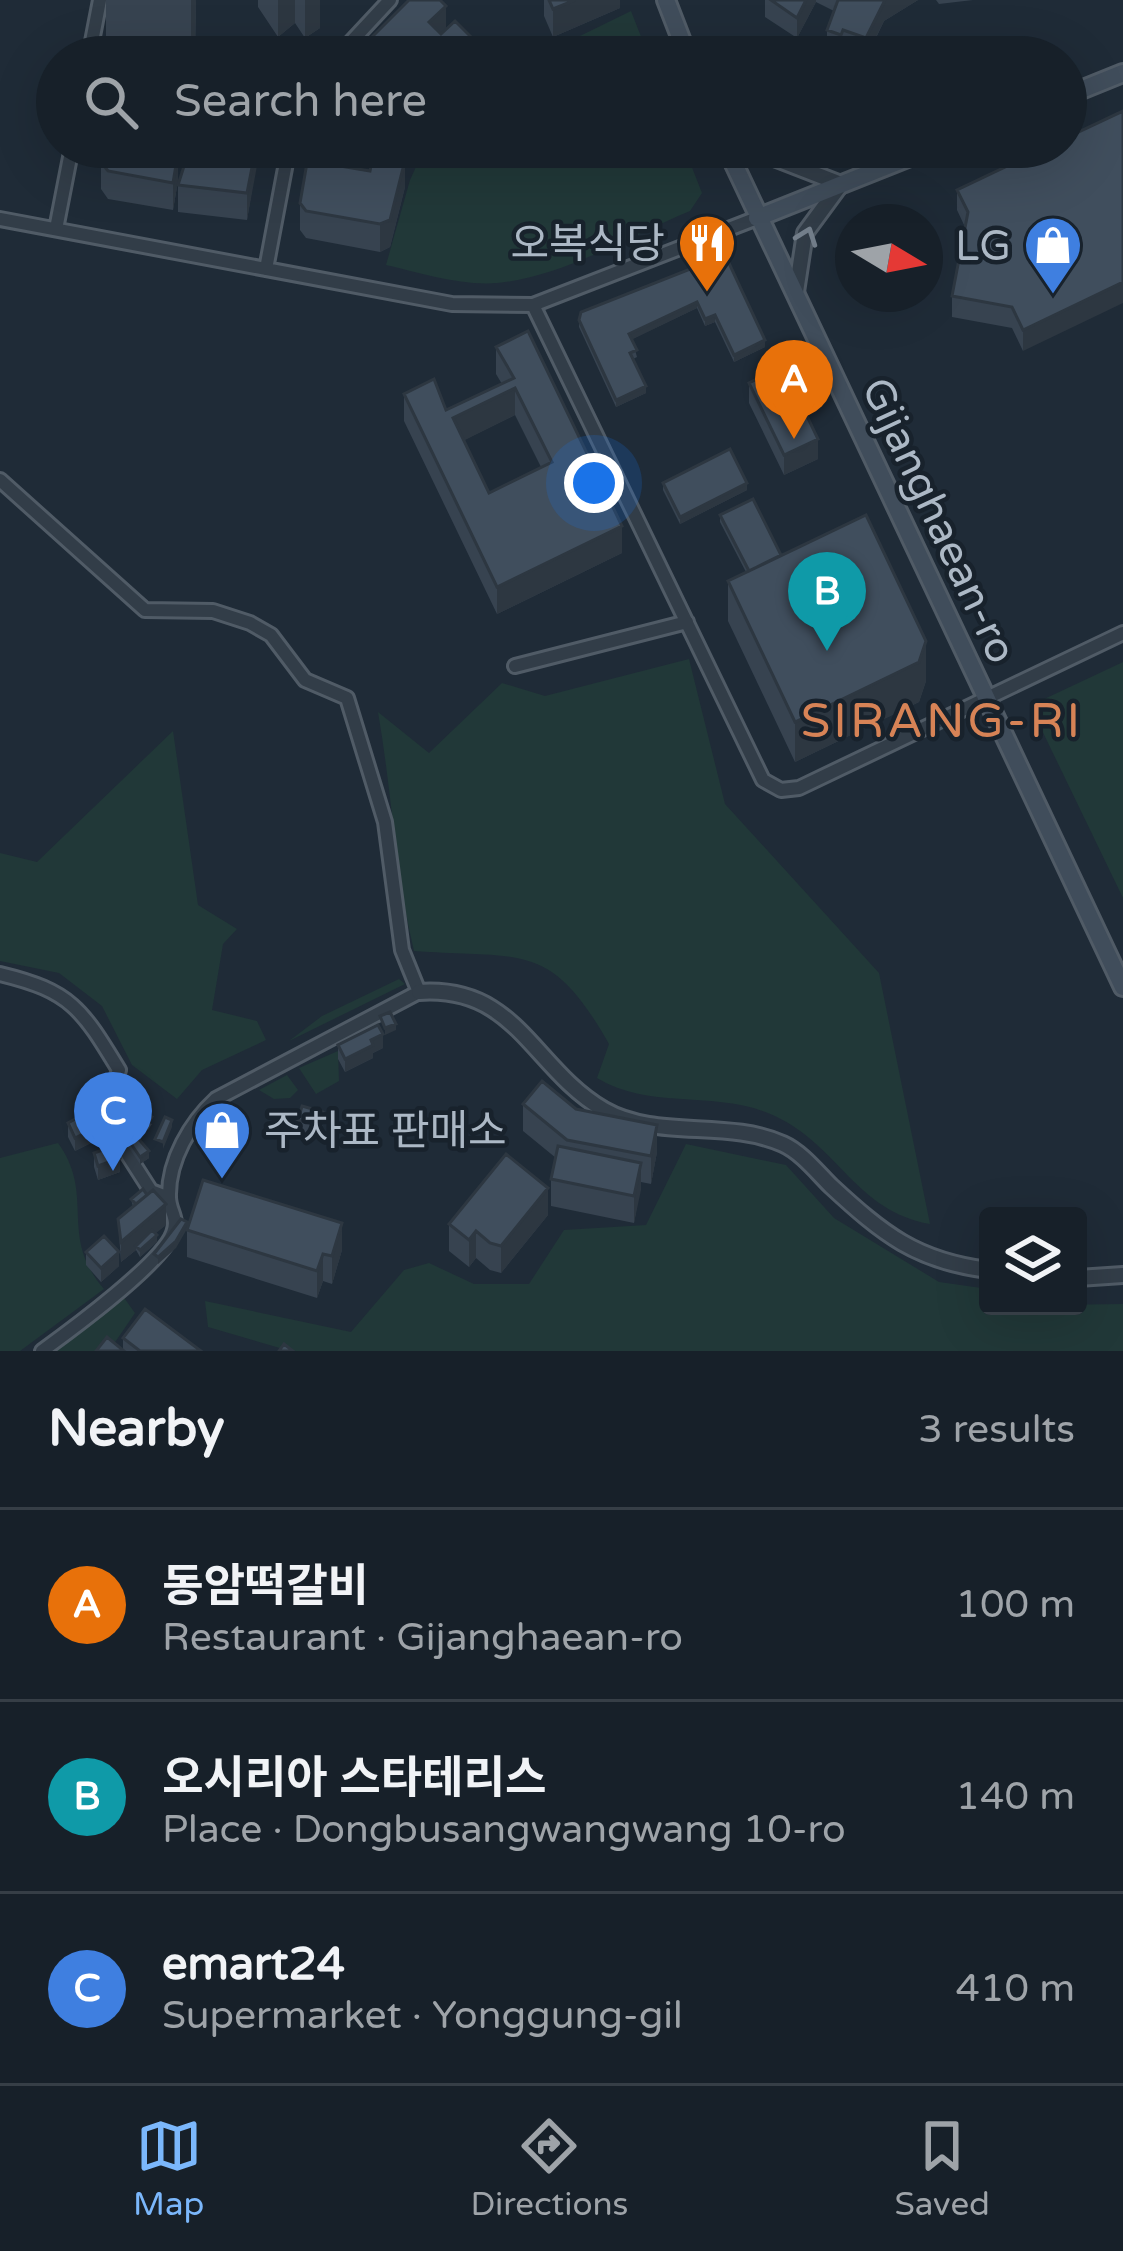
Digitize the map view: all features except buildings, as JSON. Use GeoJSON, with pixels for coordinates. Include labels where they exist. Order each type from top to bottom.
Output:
{"type":"FeatureCollection","features":[{"type":"Feature","properties":{"kind":"main road"},"geometry":{"type":"LineString","coordinates":[[666,0],[680,36]]}},
{"type":"Feature","properties":{"kind":"main road"},"geometry":{"type":"LineString","coordinates":[[1087,88],[1123,73]]}},
{"type":"Feature","properties":{"kind":"main road","name":"Gijanghaean-ro"},"geometry":{"type":"LineString","coordinates":[[734,168],[1123,987]]}},
{"type":"Feature","properties":{"kind":"main road"},"geometry":{"type":"LineString","coordinates":[[757,218],[881,168]]}},
{"type":"Feature","properties":{"kind":"street"},"geometry":{"type":"LineString","coordinates":[[93,36],[100,0]]}},
{"type":"Feature","properties":{"kind":"street"},"geometry":{"type":"LineString","coordinates":[[356,36],[389,0]]}},
{"type":"Feature","properties":{"kind":"street"},"geometry":{"type":"LineString","coordinates":[[56,229],[68,168]]}},
{"type":"Feature","properties":{"kind":"street"},"geometry":{"type":"LineString","coordinates":[[266,269],[285,168]]}},
{"type":"Feature","properties":{"kind":"street"},"geometry":{"type":"LineString","coordinates":[[796,298],[805,233],[841,184],[800,168]]}},
{"type":"Feature","properties":{"kind":"street"},"geometry":{"type":"LineString","coordinates":[[0,219],[452,304],[533,304],[757,218]]}},
{"type":"Feature","properties":{"kind":"street"},"geometry":{"type":"LineString","coordinates":[[533,304],[764,780],[781,790],[799,788],[1123,633]]}},
{"type":"Feature","properties":{"kind":"street"},"geometry":{"type":"LineString","coordinates":[[1,484],[145,610],[213,611],[250,622],[271,634],[305,680],[347,698],[385,823],[402,950],[419,992]]}},
{"type":"Feature","properties":{"kind":"street"},"geometry":{"type":"LineString","coordinates":[[515,666],[687,622]]}},
{"type":"Feature","properties":{"kind":"street"},"geometry":{"type":"LineString","coordinates":[[0,974],[60,991],[91,1024],[119,1070],[103,1116],[151,1191],[169,1198]]}},
{"type":"Feature","properties":{"kind":"street"},"geometry":{"type":"LineString","coordinates":[[42,1351],[112,1297],[172,1238],[176,1220],[169,1198],[191,1123],[216,1099],[419,992],[467,994],[491,1005],[605,1111],[631,1120],[763,1136],[789,1146],[882,1233],[941,1264],[979,1269]]}},
{"type":"Feature","properties":{"kind":"street"},"geometry":{"type":"LineString","coordinates":[[1087,1277],[1123,1275]]}},
{"type":"Feature","properties":{"kind":"green space"},"geometry":{"type":"Polygon","coordinates":[[[631,11],[641,36],[580,36],[631,11]]]}},
{"type":"Feature","properties":{"kind":"green space"},"geometry":{"type":"Polygon","coordinates":[[[415,168],[692,168],[702,193],[690,211],[571,264],[521,279],[483,283],[386,265],[415,168]]]}},
{"type":"Feature","properties":{"kind":"green space"},"geometry":{"type":"Polygon","coordinates":[[[689,659],[725,804],[879,973],[930,1224],[884,1206],[816,1144],[775,1116],[731,1103],[640,1094],[597,1078],[609,1044],[588,1010],[550,971],[508,957],[414,951],[378,712],[429,753],[502,683],[545,696],[689,659]]]}},
{"type":"Feature","properties":{"kind":"green space"},"geometry":{"type":"Polygon","coordinates":[[[1123,662],[1123,898],[1036,718],[1040,701],[1123,662]]]}},
{"type":"Feature","properties":{"kind":"green space"},"geometry":{"type":"Polygon","coordinates":[[[173,731],[198,905],[237,929],[223,944],[212,1010],[257,1021],[266,1040],[202,1070],[177,1099],[132,1065],[102,1006],[59,973],[0,961],[0,853],[37,862],[173,731]]]}},
{"type":"Feature","properties":{"kind":"green space"},"geometry":{"type":"Polygon","coordinates":[[[399,979],[405,984],[289,1041],[322,1016],[399,979]]]}},
{"type":"Feature","properties":{"kind":"green space"},"geometry":{"type":"Polygon","coordinates":[[[338,1051],[339,1081],[316,1094],[299,1068],[338,1051]]]}},
{"type":"Feature","properties":{"kind":"green space"},"geometry":{"type":"Polygon","coordinates":[[[287,1075],[298,1090],[290,1098],[274,1099],[259,1090],[287,1075]]]}},
{"type":"Feature","properties":{"kind":"green space"},"geometry":{"type":"Polygon","coordinates":[[[58,1143],[75,1180],[83,1251],[104,1289],[20,1351],[0,1351],[0,1158],[58,1143]]]}},
{"type":"Feature","properties":{"kind":"green space"},"geometry":{"type":"Polygon","coordinates":[[[686,1144],[786,1165],[834,1218],[939,1282],[979,1288],[979,1315],[1087,1315],[1087,1305],[1123,1304],[1123,1351],[290,1351],[208,1327],[205,1301],[351,1332],[404,1270],[429,1263],[474,1284],[529,1284],[564,1230],[646,1225],[686,1144]]]}},
{"type":"Feature","properties":{"kind":"green space"},"geometry":{"type":"Polygon","coordinates":[[[122,1295],[135,1313],[109,1351],[52,1351],[122,1295]]]}},
{"type":"Feature","properties":{"kind":"place","name":"오복식당"},"geometry":{"type":"Point","coordinates":[707,294]}},
{"type":"Feature","properties":{"kind":"place","name":"LG"},"geometry":{"type":"Point","coordinates":[1053,296]}},
{"type":"Feature","properties":{"kind":"place","name":"동암떡갈비"},"geometry":{"type":"Point","coordinates":[794,439]}},
{"type":"Feature","properties":{"kind":"place","name":"오시리아 스타테리스"},"geometry":{"type":"Point","coordinates":[827,651]}},
{"type":"Feature","properties":{"kind":"place","name":"emart24"},"geometry":{"type":"Point","coordinates":[113,1171]}},
{"type":"Feature","properties":{"kind":"place","name":"주차표 판매소"},"geometry":{"type":"Point","coordinates":[222,1181]}},
{"type":"Feature","properties":{"kind":"district","name":"SIRANG-RI"},"geometry":{"type":"Point","coordinates":[942,720]}}]}
